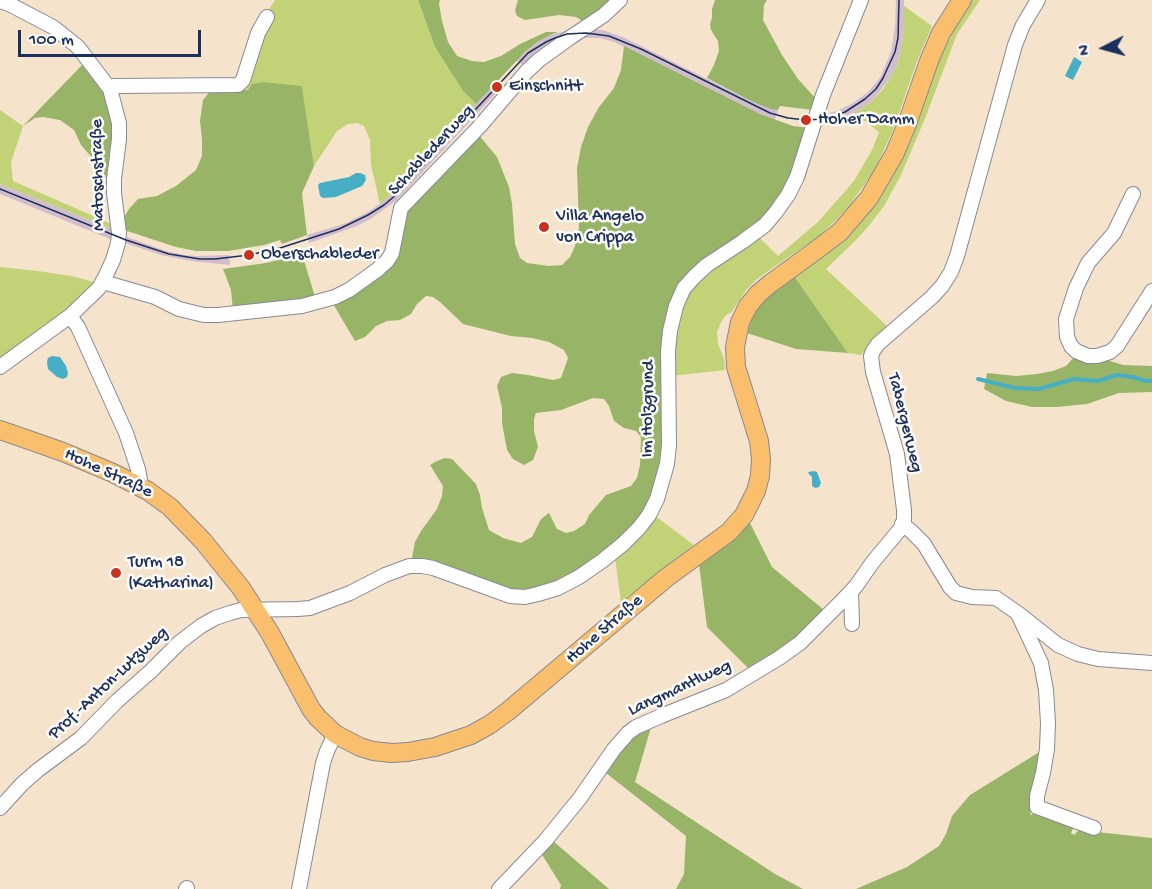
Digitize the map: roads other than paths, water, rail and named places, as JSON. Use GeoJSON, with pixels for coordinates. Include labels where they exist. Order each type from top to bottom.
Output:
{"type":"FeatureCollection","features":[{"type":"Feature","properties":{"kind":"main road","name":"Hohe Straße"},"geometry":{"type":"LineString","coordinates":[[0,430],[63,452],[113,473],[141,486],[161,499],[197,535],[234,580],[270,633],[311,709],[335,734],[360,747],[392,753],[435,747],[461,739],[482,729],[507,712],[550,678],[666,578],[719,541],[735,527],[744,515],[756,491],[761,459],[759,441],[736,367],[735,347],[740,322],[748,306],[758,294],[840,232],[869,198],[890,164],[900,141],[938,39],[962,0]]}},
{"type":"Feature","properties":{"kind":"street","name":"Schablederweg"},"geometry":{"type":"LineString","coordinates":[[103,282],[155,297],[179,309],[204,315],[302,306],[335,297],[349,290],[377,270],[392,253],[400,208],[480,126],[527,71],[538,60],[604,15],[620,0]]}},
{"type":"Feature","properties":{"kind":"street","name":"Im Holzgrund"},"geometry":{"type":"LineString","coordinates":[[255,610],[315,606],[410,566],[433,568],[510,596],[525,597],[558,588],[579,578],[603,561],[639,528],[649,516],[657,499],[667,464],[668,351],[675,306],[684,288],[694,276],[765,225],[788,195],[797,177],[823,95],[861,0]]}},
{"type":"Feature","properties":{"kind":"street","name":"Tabergerweg"},"geometry":{"type":"LineString","coordinates":[[902,524],[904,510],[897,454],[873,372],[871,356],[878,344],[932,297],[951,272],[1015,45],[1023,25],[1038,0]]}},
{"type":"Feature","properties":{"kind":"street","name":"Matoschstraße"},"geometry":{"type":"LineString","coordinates":[[0,1],[53,27],[78,47],[110,89],[119,123],[114,179],[119,238],[113,260],[103,282],[70,316],[0,367]]}},
{"type":"Feature","properties":{"kind":"street"},"geometry":{"type":"LineString","coordinates":[[110,89],[114,86],[238,85],[243,80],[258,33],[267,17]]}},
{"type":"Feature","properties":{"kind":"street"},"geometry":{"type":"LineString","coordinates":[[1133,194],[1114,232],[1088,263],[1076,288],[1066,319],[1067,338],[1071,346],[1088,356],[1110,352],[1117,346],[1152,291]]}},
{"type":"Feature","properties":{"kind":"street"},"geometry":{"type":"LineString","coordinates":[[70,316],[78,327],[126,433],[141,486]]}},
{"type":"Feature","properties":{"kind":"street"},"geometry":{"type":"LineString","coordinates":[[852,624],[851,592],[902,524],[924,544],[956,593],[972,597],[996,598],[1058,645],[1078,654],[1090,658],[1152,663]]}},
{"type":"Feature","properties":{"kind":"street","name":"Langmantlweg"},"geometry":{"type":"LineString","coordinates":[[498,889],[555,830],[628,733],[641,725],[748,678],[800,643],[851,592]]}},
{"type":"Feature","properties":{"kind":"street","name":"Prof.-Anton-Lutzweg"},"geometry":{"type":"LineString","coordinates":[[0,808],[38,770],[81,738],[191,632],[230,612],[255,610]]}},
{"type":"Feature","properties":{"kind":"street"},"geometry":{"type":"LineString","coordinates":[[1019,614],[1041,663],[1046,690],[1047,749],[1037,796],[1037,807],[1094,828]]}},
{"type":"Feature","properties":{"kind":"street"},"geometry":{"type":"LineString","coordinates":[[299,889],[323,763],[335,734]]}},
{"type":"Feature","properties":{"kind":"water"},"geometry":{"type":"Polygon","coordinates":[[[1074,57],[1082,62],[1073,80],[1065,76],[1074,57]]]}},
{"type":"Feature","properties":{"kind":"water"},"geometry":{"type":"Polygon","coordinates":[[[356,173],[365,175],[366,180],[362,186],[336,197],[323,198],[320,196],[318,185],[320,183],[349,177],[356,173]]]}},
{"type":"Feature","properties":{"kind":"water"},"geometry":{"type":"Polygon","coordinates":[[[60,357],[66,366],[67,377],[63,379],[57,377],[48,369],[48,358],[60,357]]]}},
{"type":"Feature","properties":{"kind":"water"},"geometry":{"type":"Polygon","coordinates":[[[808,472],[817,472],[821,483],[816,488],[812,485],[812,477],[808,472]]]}},
{"type":"Feature","properties":{"kind":"waterway"},"geometry":{"type":"LineString","coordinates":[[978,379],[1015,388],[1039,389],[1074,379],[1098,381],[1117,375],[1152,381]]}},
{"type":"Feature","properties":{"kind":"tram line"},"geometry":{"type":"LineString","coordinates":[[0,189],[126,240],[169,254],[200,259],[249,255],[280,248],[339,229],[384,205],[397,194],[528,53],[555,38],[567,34],[586,33],[609,36],[641,49],[770,113],[788,118],[824,119],[845,112],[865,99],[876,89],[883,78],[895,52],[898,38],[899,0]]}},
{"type":"Feature","properties":{"kind":"place","name":"Einschnitt"},"geometry":{"type":"Point","coordinates":[497,87]}},
{"type":"Feature","properties":{"kind":"place","name":"Hoher Damm"},"geometry":{"type":"Point","coordinates":[806,120]}},
{"type":"Feature","properties":{"kind":"place","name":"Villa Angelo von Crippa"},"geometry":{"type":"Point","coordinates":[544,227]}},
{"type":"Feature","properties":{"kind":"place","name":"Oberschableder"},"geometry":{"type":"Point","coordinates":[249,255]}},
{"type":"Feature","properties":{"kind":"place","name":"Turm 18 (Katharina)"},"geometry":{"type":"Point","coordinates":[116,573]}}]}
